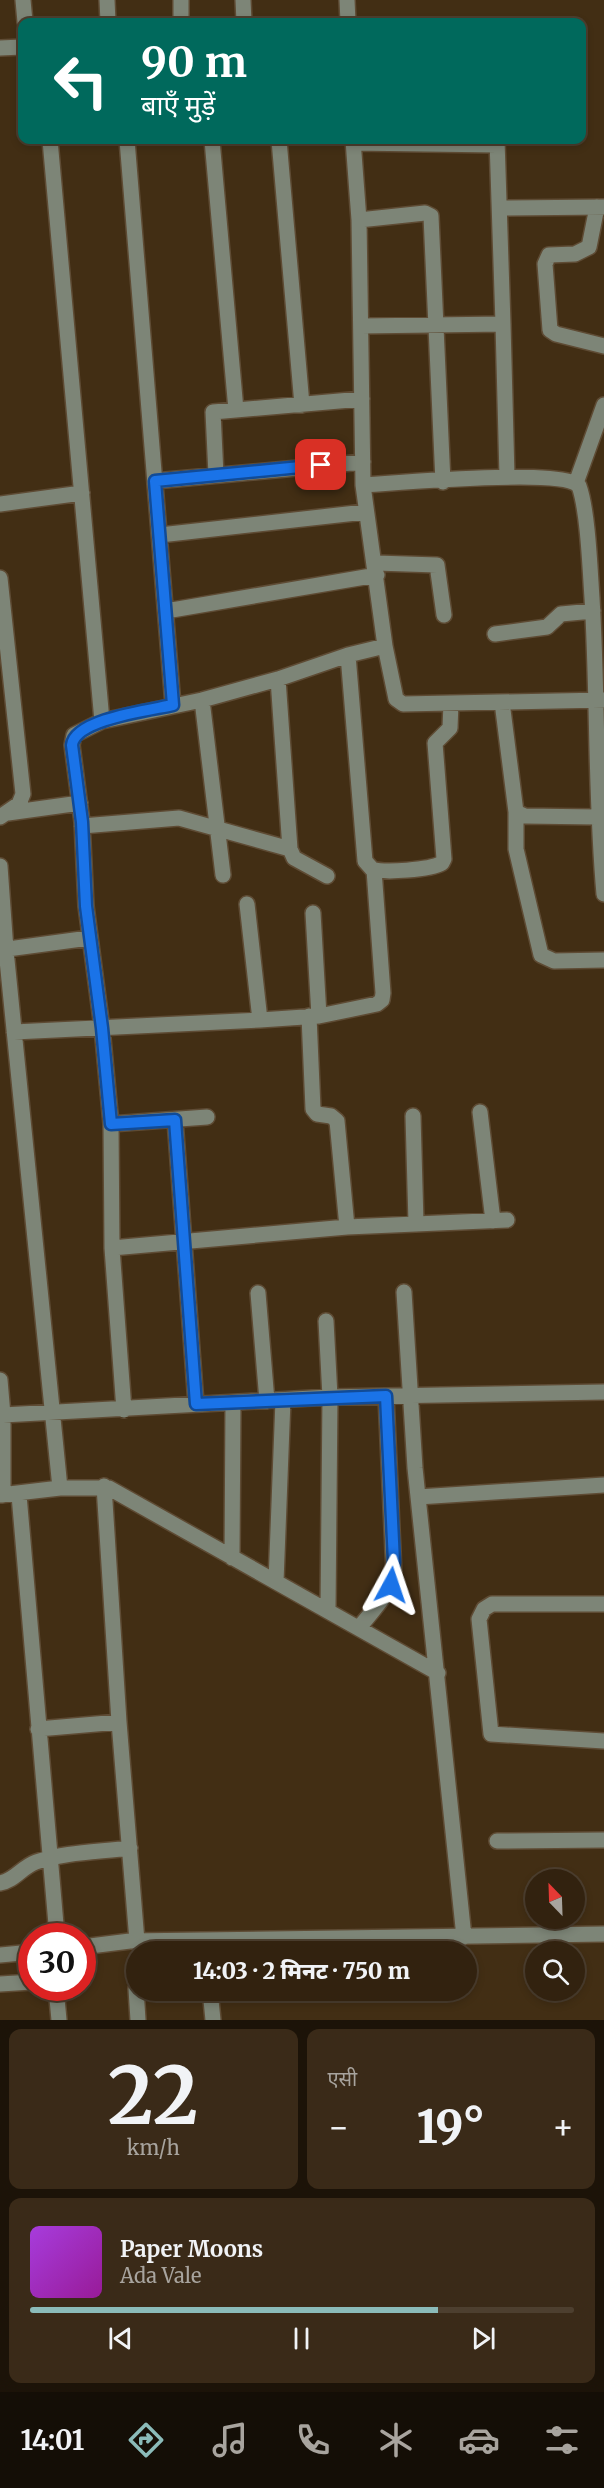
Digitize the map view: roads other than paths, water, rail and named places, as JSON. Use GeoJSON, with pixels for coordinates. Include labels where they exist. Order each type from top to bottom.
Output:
{"type":"FeatureCollection","features":[{"type":"Feature","properties":{"kind":"street"},"geometry":{"type":"LineString","coordinates":[[23,0],[25,18]]}},
{"type":"Feature","properties":{"kind":"street"},"geometry":{"type":"LineString","coordinates":[[107,0],[108,18]]}},
{"type":"Feature","properties":{"kind":"street"},"geometry":{"type":"LineString","coordinates":[[181,0],[182,18]]}},
{"type":"Feature","properties":{"kind":"street"},"geometry":{"type":"LineString","coordinates":[[243,0],[244,18]]}},
{"type":"Feature","properties":{"kind":"street"},"geometry":{"type":"LineString","coordinates":[[348,0],[348,18]]}},
{"type":"Feature","properties":{"kind":"street"},"geometry":{"type":"LineString","coordinates":[[0,48],[18,47]]}},
{"type":"Feature","properties":{"kind":"street"},"geometry":{"type":"LineString","coordinates":[[50,144],[102,721]]}},
{"type":"Feature","properties":{"kind":"street"},"geometry":{"type":"LineString","coordinates":[[127,144],[173,705]]}},
{"type":"Feature","properties":{"kind":"street"},"geometry":{"type":"LineString","coordinates":[[212,144],[236,410]]}},
{"type":"Feature","properties":{"kind":"street"},"geometry":{"type":"LineString","coordinates":[[279,144],[303,405]]}},
{"type":"Feature","properties":{"kind":"street"},"geometry":{"type":"LineString","coordinates":[[353,144],[359,220],[363,484],[385,646],[399,703],[601,700]]}},
{"type":"Feature","properties":{"kind":"street"},"geometry":{"type":"LineString","coordinates":[[497,144],[507,477]]}},
{"type":"Feature","properties":{"kind":"street"},"geometry":{"type":"LineString","coordinates":[[500,208],[601,207],[589,247],[575,254],[547,256],[546,274],[550,330],[556,334],[604,346]]}},
{"type":"Feature","properties":{"kind":"street"},"geometry":{"type":"LineString","coordinates":[[359,220],[426,213],[431,216],[443,482]]}},
{"type":"Feature","properties":{"kind":"street"},"geometry":{"type":"LineString","coordinates":[[361,326],[503,324]]}},
{"type":"Feature","properties":{"kind":"street"},"geometry":{"type":"LineString","coordinates":[[216,475],[212,413],[362,399]]}},
{"type":"Feature","properties":{"kind":"street"},"geometry":{"type":"LineString","coordinates":[[576,483],[604,405]]}},
{"type":"Feature","properties":{"kind":"street"},"geometry":{"type":"LineString","coordinates":[[155,481],[363,462]]}},
{"type":"Feature","properties":{"kind":"street"},"geometry":{"type":"LineString","coordinates":[[363,484],[443,482],[507,477],[562,478],[576,483],[581,491],[601,700],[597,817],[604,894]]}},
{"type":"Feature","properties":{"kind":"street"},"geometry":{"type":"LineString","coordinates":[[0,504],[82,493]]}},
{"type":"Feature","properties":{"kind":"street"},"geometry":{"type":"LineString","coordinates":[[160,536],[366,512]]}},
{"type":"Feature","properties":{"kind":"street"},"geometry":{"type":"LineString","coordinates":[[166,611],[376,569],[437,565],[444,615]]}},
{"type":"Feature","properties":{"kind":"street"},"geometry":{"type":"LineString","coordinates":[[0,578],[6,703],[23,794],[19,804],[2,816]]}},
{"type":"Feature","properties":{"kind":"street"},"geometry":{"type":"LineString","coordinates":[[495,634],[547,627],[561,614],[593,610]]}},
{"type":"Feature","properties":{"kind":"street"},"geometry":{"type":"LineString","coordinates":[[124,1410],[112,1248],[111,1124],[102,1028],[89,938],[82,826],[73,740],[78,731],[102,721],[202,699],[278,679],[348,655],[385,646]]}},
{"type":"Feature","properties":{"kind":"street"},"geometry":{"type":"LineString","coordinates":[[14,1032],[314,1016],[368,1008],[382,1000],[374,870],[365,861],[348,655]]}},
{"type":"Feature","properties":{"kind":"street"},"geometry":{"type":"LineString","coordinates":[[278,679],[290,849],[294,858],[327,876]]}},
{"type":"Feature","properties":{"kind":"street"},"geometry":{"type":"LineString","coordinates":[[202,699],[224,874]]}},
{"type":"Feature","properties":{"kind":"street"},"geometry":{"type":"LineString","coordinates":[[502,702],[516,812],[516,849],[537,948],[541,955],[554,961],[604,960]]}},
{"type":"Feature","properties":{"kind":"street"},"geometry":{"type":"LineString","coordinates":[[374,870],[434,867],[442,863],[444,859],[435,743],[450,728],[451,703]]}},
{"type":"Feature","properties":{"kind":"street"},"geometry":{"type":"LineString","coordinates":[[2,816],[80,803]]}},
{"type":"Feature","properties":{"kind":"street"},"geometry":{"type":"LineString","coordinates":[[516,812],[525,816],[597,817]]}},
{"type":"Feature","properties":{"kind":"street"},"geometry":{"type":"LineString","coordinates":[[82,826],[179,818],[290,849]]}},
{"type":"Feature","properties":{"kind":"street"},"geometry":{"type":"LineString","coordinates":[[0,866],[3,950],[14,1032],[60,1488]]}},
{"type":"Feature","properties":{"kind":"street"},"geometry":{"type":"LineString","coordinates":[[247,904],[260,1020]]}},
{"type":"Feature","properties":{"kind":"street"},"geometry":{"type":"LineString","coordinates":[[313,913],[314,1109],[317,1114],[331,1116],[336,1121],[347,1227]]}},
{"type":"Feature","properties":{"kind":"street"},"geometry":{"type":"LineString","coordinates":[[3,950],[89,938]]}},
{"type":"Feature","properties":{"kind":"street"},"geometry":{"type":"LineString","coordinates":[[112,1248],[347,1227],[500,1220],[480,1112]]}},
{"type":"Feature","properties":{"kind":"street"},"geometry":{"type":"LineString","coordinates":[[413,1116],[416,1223]]}},
{"type":"Feature","properties":{"kind":"street"},"geometry":{"type":"LineString","coordinates":[[111,1124],[207,1117]]}},
{"type":"Feature","properties":{"kind":"street"},"geometry":{"type":"LineString","coordinates":[[175,1120],[196,1404]]}},
{"type":"Feature","properties":{"kind":"street"},"geometry":{"type":"LineString","coordinates":[[404,1292],[418,1497],[464,1937]]}},
{"type":"Feature","properties":{"kind":"street"},"geometry":{"type":"LineString","coordinates":[[258,1293],[267,1401]]}},
{"type":"Feature","properties":{"kind":"street"},"geometry":{"type":"LineString","coordinates":[[326,1321],[330,1397],[328,1610]]}},
{"type":"Feature","properties":{"kind":"street"},"geometry":{"type":"LineString","coordinates":[[0,1380],[3,1415],[2,1495],[60,1488],[104,1486],[438,1672]]}},
{"type":"Feature","properties":{"kind":"street"},"geometry":{"type":"LineString","coordinates":[[3,1415],[330,1397],[604,1392]]}},
{"type":"Feature","properties":{"kind":"street"},"geometry":{"type":"LineString","coordinates":[[359,1628],[384,1598],[394,1574],[386,1396]]}},
{"type":"Feature","properties":{"kind":"street"},"geometry":{"type":"LineString","coordinates":[[276,1582],[283,1400]]}},
{"type":"Feature","properties":{"kind":"street"},"geometry":{"type":"LineString","coordinates":[[232,1404],[232,1558]]}},
{"type":"Feature","properties":{"kind":"street"},"geometry":{"type":"LineString","coordinates":[[418,1497],[604,1485]]}},
{"type":"Feature","properties":{"kind":"street"},"geometry":{"type":"LineString","coordinates":[[104,1486],[119,1722],[137,1941],[604,1934]]}},
{"type":"Feature","properties":{"kind":"street"},"geometry":{"type":"LineString","coordinates":[[20,1494],[56,1923]]}},
{"type":"Feature","properties":{"kind":"street"},"geometry":{"type":"LineString","coordinates":[[604,1604],[492,1604],[484,1609],[479,1619],[491,1734],[604,1740]]}},
{"type":"Feature","properties":{"kind":"street"},"geometry":{"type":"LineString","coordinates":[[38,1729],[119,1722]]}},
{"type":"Feature","properties":{"kind":"street"},"geometry":{"type":"LineString","coordinates":[[496,1840],[604,1840]]}},
{"type":"Feature","properties":{"kind":"street"},"geometry":{"type":"LineString","coordinates":[[0,1883],[10,1880],[26,1867],[49,1858],[130,1848]]}},
{"type":"Feature","properties":{"kind":"street"},"geometry":{"type":"LineString","coordinates":[[96,1945],[126,1942]]}},
{"type":"Feature","properties":{"kind":"street"},"geometry":{"type":"LineString","coordinates":[[0,1955],[18,1953]]}},
{"type":"Feature","properties":{"kind":"street"},"geometry":{"type":"LineString","coordinates":[[0,1984],[18,1983]]}},
{"type":"Feature","properties":{"kind":"street"},"geometry":{"type":"LineString","coordinates":[[57,2001],[59,2020]]}},
{"type":"Feature","properties":{"kind":"street"},"geometry":{"type":"LineString","coordinates":[[137,2001],[138,2020]]}},
{"type":"Feature","properties":{"kind":"street"},"geometry":{"type":"LineString","coordinates":[[211,2001],[213,2020]]}}]}
